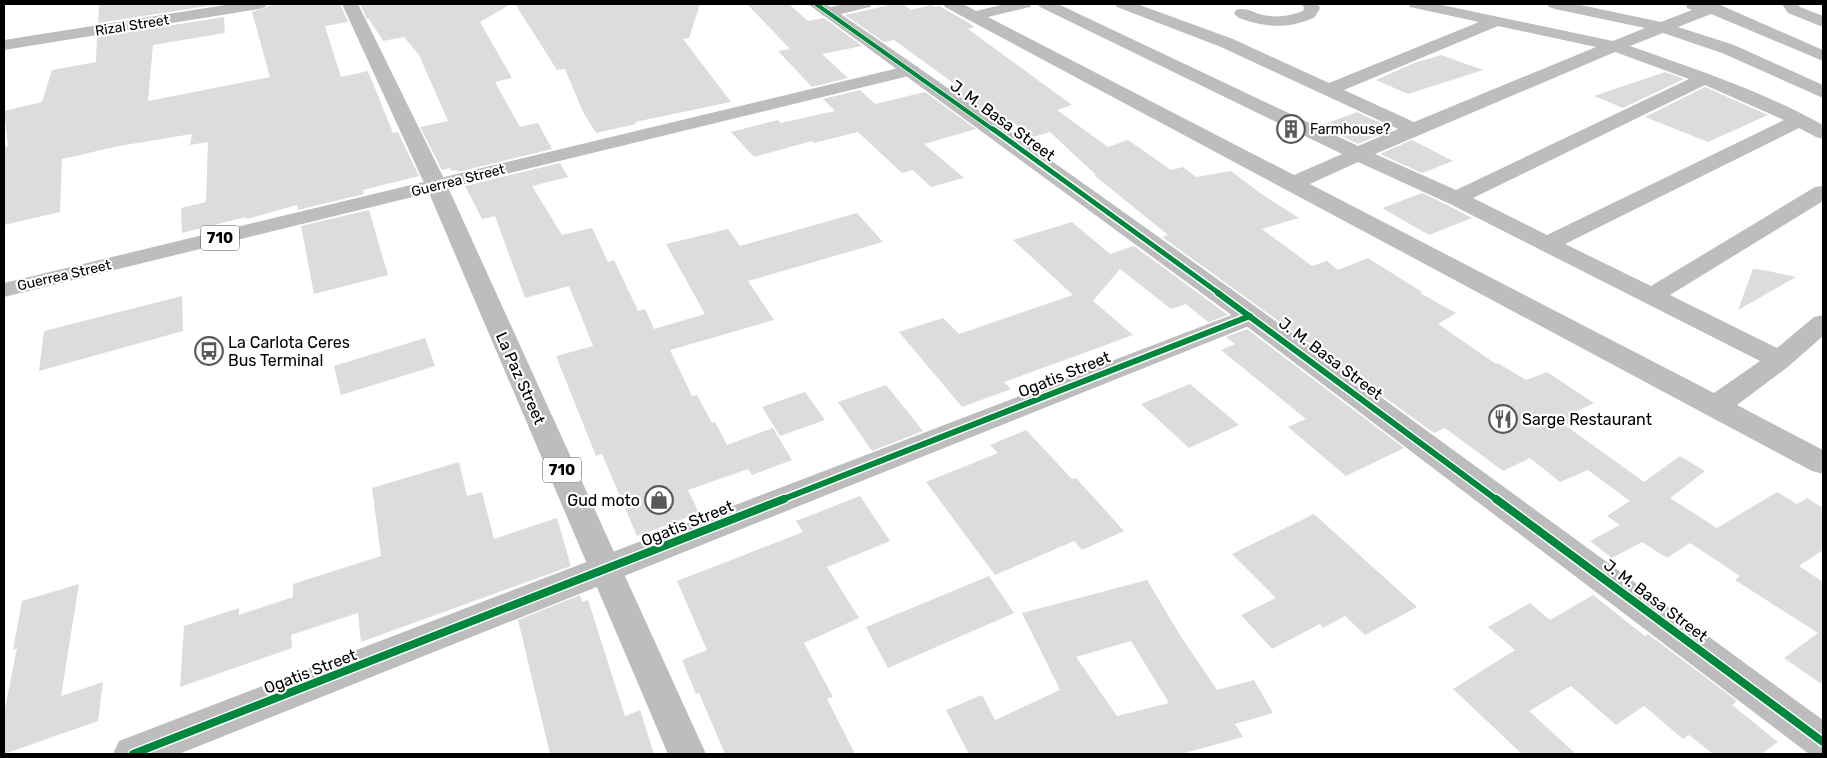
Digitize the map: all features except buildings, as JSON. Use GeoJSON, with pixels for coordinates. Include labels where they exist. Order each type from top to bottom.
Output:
{"type":"FeatureCollection","features":[{"type":"Feature","properties":{"kind":"street","name":"Rizal Street"},"geometry":{"type":"LineString","coordinates":[[4,45],[260,4]]}},
{"type":"Feature","properties":{"kind":"street","name":"La Paz Street"},"geometry":{"type":"LineString","coordinates":[[350,4],[436,185],[687,754]]}},
{"type":"Feature","properties":{"kind":"street"},"geometry":{"type":"LineString","coordinates":[[822,8],[864,4]]}},
{"type":"Feature","properties":{"kind":"street"},"geometry":{"type":"LineString","coordinates":[[951,4],[1823,463]]}},
{"type":"Feature","properties":{"kind":"street"},"geometry":{"type":"LineString","coordinates":[[973,16],[1024,4]]}},
{"type":"Feature","properties":{"kind":"street"},"geometry":{"type":"LineString","coordinates":[[1046,4],[1456,198],[1779,360]]}},
{"type":"Feature","properties":{"kind":"street"},"geometry":{"type":"LineString","coordinates":[[1123,4],[1228,43],[1414,129]]}},
{"type":"Feature","properties":{"kind":"street"},"geometry":{"type":"LineString","coordinates":[[1228,43],[1241,8],[1262,21],[1284,21],[1301,19],[1309,14],[1312,8],[1310,4]]}},
{"type":"Feature","properties":{"kind":"street"},"geometry":{"type":"LineString","coordinates":[[1416,4],[1614,46],[1706,78],[1800,120],[1823,133]]}},
{"type":"Feature","properties":{"kind":"street"},"geometry":{"type":"LineString","coordinates":[[1555,4],[1663,27],[1728,49],[1823,92]]}},
{"type":"Feature","properties":{"kind":"street"},"geometry":{"type":"LineString","coordinates":[[1687,4],[1711,6],[1823,56]]}},
{"type":"Feature","properties":{"kind":"street"},"geometry":{"type":"LineString","coordinates":[[1790,4],[1794,10],[1823,22]]}},
{"type":"Feature","properties":{"kind":"street"},"geometry":{"type":"LineString","coordinates":[[1294,183],[1414,129],[1711,6]]}},
{"type":"Feature","properties":{"kind":"street","name":"J. M. Basa Street"},"geometry":{"type":"LineString","coordinates":[[822,8],[911,70],[1250,316],[1823,742]]}},
{"type":"Feature","properties":{"kind":"street"},"geometry":{"type":"LineString","coordinates":[[1327,90],[1496,21]]}},
{"type":"Feature","properties":{"kind":"street","name":"Guerrea Street"},"geometry":{"type":"LineString","coordinates":[[4,290],[911,70]]}},
{"type":"Feature","properties":{"kind":"street"},"geometry":{"type":"LineString","coordinates":[[1456,198],[1706,78]]}},
{"type":"Feature","properties":{"kind":"street"},"geometry":{"type":"LineString","coordinates":[[1548,244],[1800,120]]}},
{"type":"Feature","properties":{"kind":"street"},"geometry":{"type":"LineString","coordinates":[[1652,296],[1823,192]]}},
{"type":"Feature","properties":{"kind":"street","name":"Ogatis Street"},"geometry":{"type":"LineString","coordinates":[[133,754],[1250,316]]}},
{"type":"Feature","properties":{"kind":"street"},"geometry":{"type":"LineString","coordinates":[[1715,407],[1779,360],[1823,324]]}},
{"type":"Feature","properties":{"kind":"cycle path"},"geometry":{"type":"LineString","coordinates":[[816,4],[911,70],[1250,316],[1823,742]]}},
{"type":"Feature","properties":{"kind":"cycle path"},"geometry":{"type":"LineString","coordinates":[[133,754],[1250,316]]}},
{"type":"Feature","properties":{"kind":"place","name":"Farmhouse?"},"geometry":{"type":"Point","coordinates":[1291,129]}},
{"type":"Feature","properties":{"kind":"place","name":"La Carlota Ceres Bus Terminal"},"geometry":{"type":"Point","coordinates":[209,351]}},
{"type":"Feature","properties":{"kind":"place","name":"Sarge Restaurant"},"geometry":{"type":"Point","coordinates":[1503,419]}},
{"type":"Feature","properties":{"kind":"place","name":"Gud moto"},"geometry":{"type":"Point","coordinates":[659,500]}}]}
